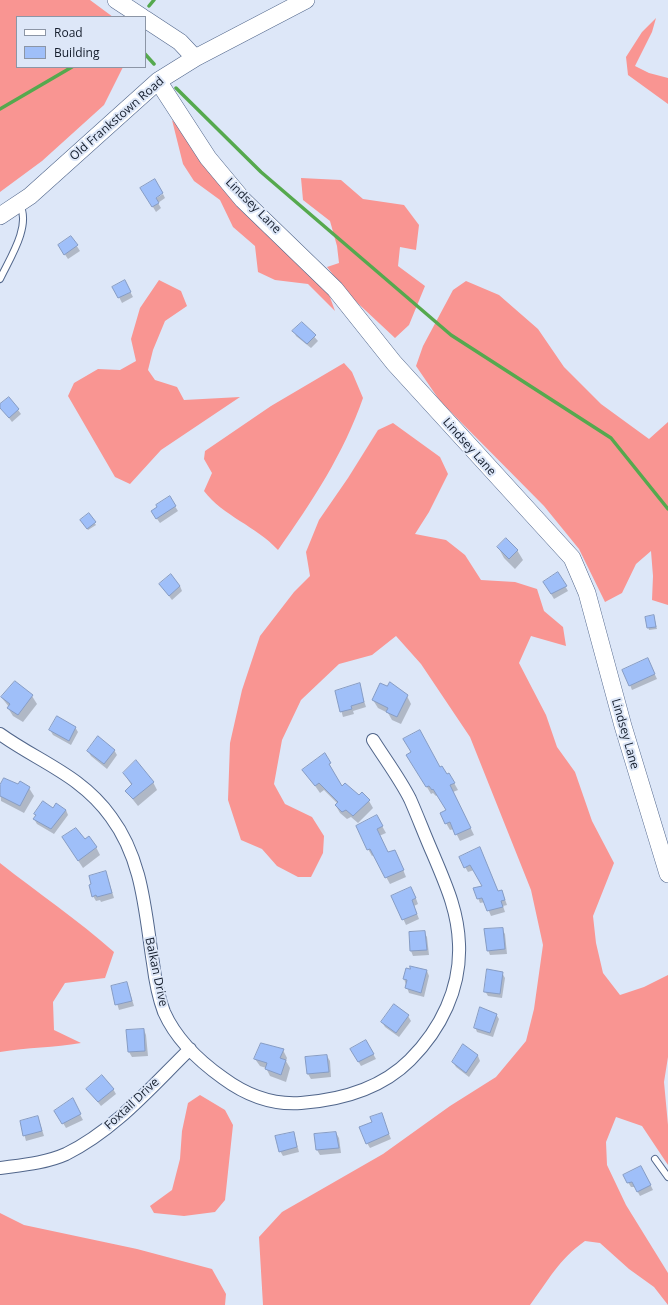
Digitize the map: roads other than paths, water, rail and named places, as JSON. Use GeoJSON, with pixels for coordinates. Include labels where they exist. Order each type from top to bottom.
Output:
{"type":"FeatureCollection","features":[{"type":"Feature","properties":{"kind":"street"},"geometry":{"type":"LineString","coordinates":[[116,0],[140,16]]}},
{"type":"Feature","properties":{"kind":"street","name":"Old Frankstown Road"},"geometry":{"type":"LineString","coordinates":[[0,216],[30,196],[158,81],[195,58],[306,0]]}},
{"type":"Feature","properties":{"kind":"street"},"geometry":{"type":"LineString","coordinates":[[146,20],[180,42],[195,58]]}},
{"type":"Feature","properties":{"kind":"street","name":"Lindsey Lane"},"geometry":{"type":"LineString","coordinates":[[158,81],[208,158],[244,200],[335,289],[394,363],[572,558],[587,593],[622,726],[668,874]]}},
{"type":"Feature","properties":{"kind":"street","name":"Balkan Drive"},"geometry":{"type":"LineString","coordinates":[[0,734],[19,748],[56,767],[80,783],[111,816],[137,867],[144,898],[156,985],[164,1011],[175,1031],[205,1066],[236,1088],[264,1100],[292,1103],[326,1101],[356,1093],[381,1082],[404,1066],[422,1048],[440,1023],[452,993],[459,967],[459,943],[455,909],[409,797],[373,740]]}},
{"type":"Feature","properties":{"kind":"street","name":"Foxtail Drive"},"geometry":{"type":"LineString","coordinates":[[0,1168],[36,1163],[65,1154],[104,1130],[122,1115],[190,1049]]}},
{"type":"Feature","properties":{"kind":"lane"},"geometry":{"type":"LineString","coordinates":[[0,279],[22,231],[25,218],[20,203]]}},
{"type":"Feature","properties":{"kind":"lane"},"geometry":{"type":"LineString","coordinates":[[655,1158],[668,1177]]}},
{"type":"Feature","properties":{"kind":"waterway"},"geometry":{"type":"LineString","coordinates":[[149,6],[154,0]]}},
{"type":"Feature","properties":{"kind":"waterway"},"geometry":{"type":"LineString","coordinates":[[146,55],[154,64]]}},
{"type":"Feature","properties":{"kind":"waterway"},"geometry":{"type":"LineString","coordinates":[[0,109],[70,68]]}},
{"type":"Feature","properties":{"kind":"waterway"},"geometry":{"type":"LineString","coordinates":[[176,88],[261,172],[451,335],[611,438],[668,509]]}}]}
